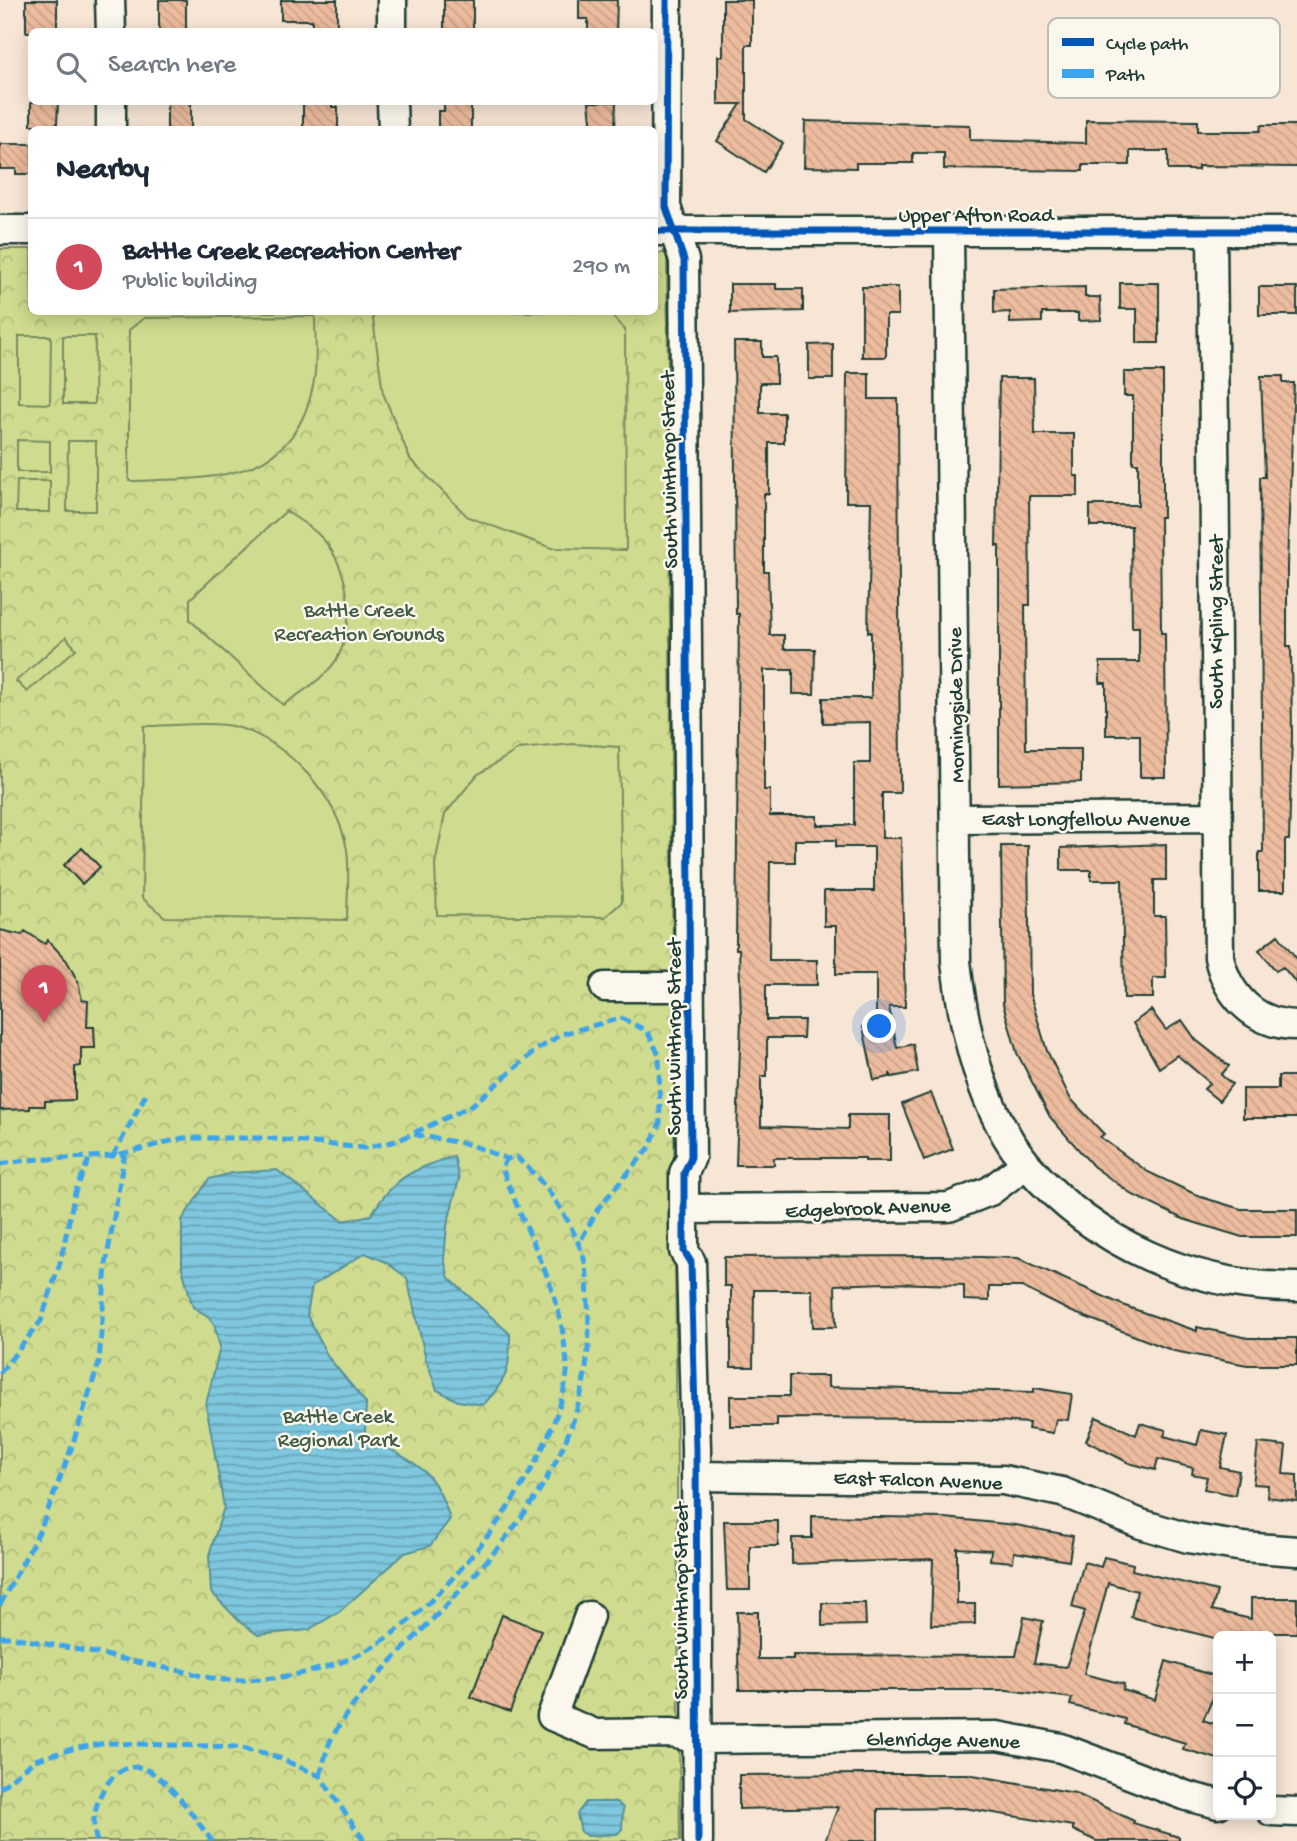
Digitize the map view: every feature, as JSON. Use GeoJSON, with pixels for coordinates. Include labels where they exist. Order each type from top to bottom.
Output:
{"type":"FeatureCollection","features":[{"type":"Feature","properties":{"kind":"street"},"geometry":{"type":"LineString","coordinates":[[110,0],[111,28]]}},
{"type":"Feature","properties":{"kind":"street"},"geometry":{"type":"LineString","coordinates":[[392,0],[392,28]]}},
{"type":"Feature","properties":{"kind":"street","name":"South Winthrop Street"},"geometry":{"type":"LineString","coordinates":[[667,0],[665,231],[684,260],[691,1157],[684,1173],[691,1209],[684,1251],[691,1262],[696,1476],[698,1841]]}},
{"type":"Feature","properties":{"kind":"street"},"geometry":{"type":"LineString","coordinates":[[111,105],[111,126]]}},
{"type":"Feature","properties":{"kind":"street"},"geometry":{"type":"LineString","coordinates":[[392,105],[393,126]]}},
{"type":"Feature","properties":{"kind":"street"},"geometry":{"type":"LineString","coordinates":[[0,230],[28,230]]}},
{"type":"Feature","properties":{"kind":"street","name":"Upper Afton Road"},"geometry":{"type":"LineString","coordinates":[[665,231],[1297,231]]}},
{"type":"Feature","properties":{"kind":"street","name":"Morningside Drive"},"geometry":{"type":"LineString","coordinates":[[949,231],[956,961],[961,1007],[985,1088],[1026,1164]]}},
{"type":"Feature","properties":{"kind":"street","name":"South Kipling Street"},"geometry":{"type":"LineString","coordinates":[[1212,232],[1219,957],[1223,977],[1243,1005],[1273,1022],[1297,1025]]}},
{"type":"Feature","properties":{"kind":"street","name":"East Longfellow Avenue"},"geometry":{"type":"LineString","coordinates":[[956,818],[1217,817]]}},
{"type":"Feature","properties":{"kind":"street"},"geometry":{"type":"LineString","coordinates":[[606,987],[690,987]]}},
{"type":"Feature","properties":{"kind":"street"},"geometry":{"type":"LineString","coordinates":[[1026,1164],[1064,1202],[1104,1232],[1139,1252],[1211,1278],[1245,1285],[1297,1287]]}},
{"type":"Feature","properties":{"kind":"street","name":"Edgebrook Avenue"},"geometry":{"type":"LineString","coordinates":[[691,1209],[949,1207],[990,1191],[1026,1164]]}},
{"type":"Feature","properties":{"kind":"street","name":"East Falcon Avenue"},"geometry":{"type":"LineString","coordinates":[[696,1476],[1003,1480],[1062,1492],[1141,1524],[1188,1538],[1243,1547],[1297,1551]]}},
{"type":"Feature","properties":{"kind":"street","name":"Glenridge Avenue"},"geometry":{"type":"LineString","coordinates":[[589,1616],[552,1716],[595,1734],[671,1733],[699,1739],[997,1736],[1061,1748],[1176,1792],[1213,1803]]}},
{"type":"Feature","properties":{"kind":"street"},"geometry":{"type":"LineString","coordinates":[[1276,1811],[1297,1812]]}},
{"type":"Feature","properties":{"kind":"green space"},"geometry":{"type":"Polygon","coordinates":[[[0,249],[28,249],[28,315],[658,315],[658,253],[667,253],[680,1841],[0,1841],[0,249]]]}},
{"type":"Feature","properties":{"kind":"green space"},"geometry":{"type":"Polygon","coordinates":[[[372,315],[611,315],[625,330],[626,550],[552,548],[468,517],[410,459],[383,393],[372,315]]]}},
{"type":"Feature","properties":{"kind":"green space"},"geometry":{"type":"Polygon","coordinates":[[[315,316],[315,378],[303,418],[287,442],[267,459],[244,470],[189,479],[129,481],[129,330],[144,318],[315,316]]]}},
{"type":"Feature","properties":{"kind":"green space"},"geometry":{"type":"Polygon","coordinates":[[[19,336],[51,336],[50,404],[19,403],[19,336]]]}},
{"type":"Feature","properties":{"kind":"green space"},"geometry":{"type":"Polygon","coordinates":[[[63,336],[95,336],[94,404],[63,404],[63,336]]]}},
{"type":"Feature","properties":{"kind":"green space"},"geometry":{"type":"Polygon","coordinates":[[[17,440],[50,441],[50,472],[17,472],[17,440]]]}},
{"type":"Feature","properties":{"kind":"green space"},"geometry":{"type":"Polygon","coordinates":[[[68,441],[96,441],[96,511],[67,511],[68,441]]]}},
{"type":"Feature","properties":{"kind":"green space"},"geometry":{"type":"Polygon","coordinates":[[[17,481],[50,481],[50,512],[16,512],[17,481]]]}},
{"type":"Feature","properties":{"kind":"green space"},"geometry":{"type":"Polygon","coordinates":[[[286,511],[317,533],[336,559],[346,591],[348,624],[339,655],[329,670],[283,705],[190,620],[190,599],[286,511]]]}},
{"type":"Feature","properties":{"kind":"green space"},"geometry":{"type":"Polygon","coordinates":[[[66,637],[76,649],[27,692],[16,681],[66,637]]]}},
{"type":"Feature","properties":{"kind":"green space"},"geometry":{"type":"Polygon","coordinates":[[[227,725],[255,734],[291,758],[321,791],[342,830],[348,858],[347,920],[165,917],[142,898],[144,726],[227,725]]]}},
{"type":"Feature","properties":{"kind":"green space"},"geometry":{"type":"Polygon","coordinates":[[[574,744],[619,747],[622,902],[605,917],[437,915],[435,864],[445,814],[477,775],[519,749],[574,744]]]}},
{"type":"Feature","properties":{"kind":"water"},"geometry":{"type":"Polygon","coordinates":[[[454,1156],[459,1179],[447,1226],[444,1259],[449,1278],[510,1334],[506,1373],[498,1388],[483,1405],[458,1401],[437,1390],[426,1360],[407,1278],[386,1262],[365,1253],[312,1286],[307,1315],[328,1357],[366,1403],[365,1432],[426,1473],[435,1484],[450,1519],[430,1546],[405,1553],[339,1612],[308,1630],[258,1635],[240,1622],[211,1592],[209,1555],[224,1507],[206,1404],[220,1347],[214,1324],[208,1316],[193,1307],[182,1268],[182,1220],[209,1179],[232,1173],[277,1170],[343,1221],[371,1215],[379,1202],[406,1176],[454,1156]]]}},
{"type":"Feature","properties":{"kind":"water"},"geometry":{"type":"Polygon","coordinates":[[[586,1802],[617,1802],[623,1808],[622,1829],[617,1834],[588,1836],[581,1832],[577,1814],[586,1802]]]}},
{"type":"Feature","properties":{"kind":"building"},"geometry":{"type":"Polygon","coordinates":[[[26,0],[57,0],[57,28],[28,28],[26,32],[26,0]]]}},
{"type":"Feature","properties":{"kind":"building"},"geometry":{"type":"Polygon","coordinates":[[[159,0],[186,0],[186,28],[159,28],[159,0]]]}},
{"type":"Feature","properties":{"kind":"building"},"geometry":{"type":"Polygon","coordinates":[[[281,0],[337,0],[337,28],[312,28],[312,20],[281,20],[281,0]]]}},
{"type":"Feature","properties":{"kind":"building"},"geometry":{"type":"Polygon","coordinates":[[[444,0],[473,0],[473,28],[444,28],[444,0]]]}},
{"type":"Feature","properties":{"kind":"building"},"geometry":{"type":"Polygon","coordinates":[[[579,0],[617,0],[616,28],[588,28],[588,19],[579,19],[579,0]]]}},
{"type":"Feature","properties":{"kind":"building"},"geometry":{"type":"Polygon","coordinates":[[[723,0],[752,0],[752,45],[746,45],[746,119],[783,143],[764,172],[717,141],[741,104],[718,104],[718,56],[723,56],[723,0]]]}},
{"type":"Feature","properties":{"kind":"building"},"geometry":{"type":"Polygon","coordinates":[[[31,105],[58,105],[57,125],[31,125],[31,105]]]}},
{"type":"Feature","properties":{"kind":"building"},"geometry":{"type":"Polygon","coordinates":[[[167,105],[191,105],[191,126],[167,126],[167,105]]]}},
{"type":"Feature","properties":{"kind":"building"},"geometry":{"type":"Polygon","coordinates":[[[303,105],[338,107],[338,126],[303,126],[303,105]]]}},
{"type":"Feature","properties":{"kind":"building"},"geometry":{"type":"Polygon","coordinates":[[[444,105],[471,105],[471,126],[438,126],[438,111],[444,111],[444,105]]]}},
{"type":"Feature","properties":{"kind":"building"},"geometry":{"type":"Polygon","coordinates":[[[589,105],[616,105],[615,126],[592,126],[589,105]]]}},
{"type":"Feature","properties":{"kind":"building"},"geometry":{"type":"Polygon","coordinates":[[[1086,120],[1198,121],[1198,131],[1260,131],[1261,125],[1297,125],[1297,167],[1198,166],[1198,170],[1168,170],[1168,151],[1130,151],[1130,165],[1083,165],[1083,171],[944,169],[944,153],[913,153],[913,163],[856,163],[856,168],[804,167],[805,121],[970,125],[970,140],[1086,143],[1086,120]]]}},
{"type":"Feature","properties":{"kind":"building"},"geometry":{"type":"Polygon","coordinates":[[[0,144],[28,144],[28,174],[16,174],[16,169],[0,169],[0,144]]]}},
{"type":"Feature","properties":{"kind":"building"},"geometry":{"type":"Polygon","coordinates":[[[1120,283],[1159,283],[1159,343],[1137,343],[1137,309],[1120,309],[1120,283]]]}},
{"type":"Feature","properties":{"kind":"building"},"geometry":{"type":"Polygon","coordinates":[[[730,284],[776,284],[776,289],[803,289],[803,311],[730,313],[730,284]]]}},
{"type":"Feature","properties":{"kind":"building"},"geometry":{"type":"Polygon","coordinates":[[[862,287],[898,287],[898,315],[886,315],[886,357],[862,357],[862,287]]]}},
{"type":"Feature","properties":{"kind":"building"},"geometry":{"type":"Polygon","coordinates":[[[1085,287],[1085,297],[1100,297],[1101,320],[1078,321],[1078,313],[1042,313],[1042,322],[1010,323],[1010,312],[994,313],[994,289],[1085,287]]]}},
{"type":"Feature","properties":{"kind":"building"},"geometry":{"type":"Polygon","coordinates":[[[1259,287],[1297,287],[1297,315],[1259,315],[1259,287]]]}},
{"type":"Feature","properties":{"kind":"building"},"geometry":{"type":"Polygon","coordinates":[[[734,342],[762,342],[762,357],[776,357],[776,383],[760,383],[760,413],[784,413],[784,443],[769,443],[769,494],[764,494],[764,571],[768,571],[770,635],[784,635],[784,649],[815,649],[814,694],[793,694],[793,670],[764,670],[764,790],[770,790],[770,816],[817,816],[817,825],[854,825],[854,763],[870,763],[870,722],[823,723],[823,698],[871,698],[871,632],[868,632],[871,502],[846,502],[847,373],[869,373],[869,399],[898,399],[900,793],[882,793],[882,838],[901,838],[905,1007],[889,1007],[897,1048],[913,1044],[918,1072],[892,1077],[890,1073],[890,1077],[874,1080],[863,1027],[876,1024],[876,974],[836,974],[836,926],[824,926],[824,891],[874,891],[874,847],[836,847],[836,840],[795,840],[795,862],[770,862],[769,960],[817,960],[817,985],[766,985],[766,1020],[804,1020],[803,1038],[767,1038],[767,1076],[761,1076],[761,1126],[848,1129],[848,1115],[890,1115],[890,1161],[865,1161],[865,1158],[774,1158],[774,1165],[736,1165],[741,1019],[739,949],[736,949],[739,614],[736,614],[734,342]]]}},
{"type":"Feature","properties":{"kind":"building"},"geometry":{"type":"Polygon","coordinates":[[[833,344],[833,379],[809,379],[809,345],[833,344]]]}},
{"type":"Feature","properties":{"kind":"building"},"geometry":{"type":"Polygon","coordinates":[[[1124,372],[1163,372],[1163,517],[1160,517],[1161,633],[1165,633],[1166,777],[1140,777],[1140,735],[1106,735],[1106,683],[1100,683],[1100,662],[1139,662],[1139,627],[1132,627],[1131,526],[1090,526],[1090,505],[1138,505],[1138,463],[1133,463],[1133,396],[1124,396],[1124,372]]]}},
{"type":"Feature","properties":{"kind":"building"},"geometry":{"type":"Polygon","coordinates":[[[1261,376],[1283,376],[1283,383],[1294,383],[1287,566],[1287,646],[1291,646],[1292,736],[1289,840],[1285,840],[1285,891],[1259,891],[1259,852],[1263,852],[1260,477],[1265,477],[1261,376]]]}},
{"type":"Feature","properties":{"kind":"building"},"geometry":{"type":"Polygon","coordinates":[[[999,378],[1034,378],[1035,434],[1074,434],[1074,476],[1078,476],[1078,496],[1029,496],[1030,605],[1025,605],[1026,749],[1081,749],[1081,782],[999,784],[999,546],[996,546],[999,378]]]}},
{"type":"Feature","properties":{"kind":"building"},"geometry":{"type":"Polygon","coordinates":[[[1166,844],[1166,880],[1154,880],[1154,916],[1165,916],[1166,978],[1153,978],[1153,998],[1124,998],[1122,880],[1091,880],[1091,870],[1061,870],[1061,848],[1166,844]]]}},
{"type":"Feature","properties":{"kind":"building"},"geometry":{"type":"Polygon","coordinates":[[[1001,846],[1028,846],[1030,994],[1047,1051],[1070,1098],[1104,1134],[1100,1137],[1148,1172],[1201,1197],[1241,1209],[1297,1209],[1297,1237],[1242,1237],[1183,1219],[1133,1195],[1093,1166],[1050,1117],[1017,1053],[1003,1004],[1001,846]]]}},
{"type":"Feature","properties":{"kind":"building"},"geometry":{"type":"Polygon","coordinates":[[[82,848],[100,867],[82,884],[64,865],[82,848]]]}},
{"type":"Feature","properties":{"kind":"building"},"geometry":{"type":"Polygon","coordinates":[[[0,930],[22,935],[25,931],[45,944],[48,940],[67,961],[78,982],[82,1000],[88,1001],[87,1027],[94,1027],[95,1048],[81,1048],[81,1066],[75,1067],[75,1100],[45,1101],[45,1106],[30,1106],[30,1109],[0,1110],[0,930]]]}},
{"type":"Feature","properties":{"kind":"building"},"geometry":{"type":"Polygon","coordinates":[[[1278,935],[1297,959],[1297,984],[1283,967],[1276,971],[1259,950],[1278,935]]]}},
{"type":"Feature","properties":{"kind":"building"},"geometry":{"type":"Polygon","coordinates":[[[1151,1010],[1166,1030],[1182,1020],[1196,1040],[1229,1066],[1221,1075],[1232,1084],[1219,1101],[1204,1089],[1210,1083],[1177,1055],[1159,1068],[1133,1023],[1151,1010]]]}},
{"type":"Feature","properties":{"kind":"building"},"geometry":{"type":"Polygon","coordinates":[[[1278,1076],[1297,1076],[1297,1118],[1243,1118],[1243,1089],[1278,1089],[1278,1076]]]}},
{"type":"Feature","properties":{"kind":"building"},"geometry":{"type":"Polygon","coordinates":[[[931,1093],[953,1149],[924,1160],[902,1104],[931,1093]]]}},
{"type":"Feature","properties":{"kind":"building"},"geometry":{"type":"Polygon","coordinates":[[[724,1257],[1018,1258],[1125,1306],[1197,1331],[1197,1327],[1248,1338],[1297,1338],[1297,1365],[1247,1365],[1174,1351],[1070,1311],[1022,1287],[989,1287],[989,1301],[964,1300],[964,1285],[885,1283],[835,1285],[836,1327],[813,1327],[812,1290],[754,1290],[753,1367],[731,1367],[731,1286],[724,1286],[724,1257]]]}},
{"type":"Feature","properties":{"kind":"building"},"geometry":{"type":"Polygon","coordinates":[[[789,1376],[828,1376],[828,1387],[1034,1392],[1034,1388],[1072,1394],[1068,1420],[1056,1419],[1053,1433],[1028,1429],[1029,1423],[960,1419],[777,1418],[777,1426],[730,1426],[730,1396],[789,1396],[789,1376]]]}},
{"type":"Feature","properties":{"kind":"building"},"geometry":{"type":"Polygon","coordinates":[[[1096,1417],[1136,1435],[1140,1423],[1166,1430],[1164,1436],[1197,1445],[1201,1430],[1227,1435],[1220,1467],[1239,1471],[1235,1495],[1204,1489],[1207,1477],[1192,1474],[1193,1468],[1158,1459],[1155,1470],[1129,1463],[1086,1441],[1096,1417]]]}},
{"type":"Feature","properties":{"kind":"building"},"geometry":{"type":"Polygon","coordinates":[[[1258,1443],[1286,1446],[1283,1474],[1297,1475],[1297,1501],[1267,1497],[1268,1485],[1253,1484],[1258,1443]]]}},
{"type":"Feature","properties":{"kind":"building"},"geometry":{"type":"Polygon","coordinates":[[[812,1516],[945,1518],[1016,1525],[1073,1536],[1069,1561],[1014,1552],[1013,1562],[990,1560],[991,1550],[957,1548],[957,1604],[975,1604],[975,1624],[931,1625],[933,1559],[792,1564],[792,1538],[812,1538],[812,1516]]]}},
{"type":"Feature","properties":{"kind":"building"},"geometry":{"type":"Polygon","coordinates":[[[724,1521],[778,1521],[778,1546],[750,1546],[750,1590],[727,1590],[724,1521]]]}},
{"type":"Feature","properties":{"kind":"building"},"geometry":{"type":"Polygon","coordinates":[[[1104,1557],[1133,1564],[1132,1570],[1217,1591],[1212,1610],[1251,1619],[1251,1598],[1297,1598],[1297,1633],[1213,1631],[1213,1638],[1131,1617],[1137,1591],[1108,1583],[1084,1674],[1124,1684],[1123,1690],[1155,1700],[1166,1661],[1213,1675],[1213,1698],[1203,1720],[1213,1723],[1213,1758],[1183,1749],[1185,1743],[1124,1724],[1125,1719],[1070,1705],[1072,1698],[1007,1690],[739,1690],[737,1612],[758,1612],[758,1659],[793,1659],[793,1655],[1016,1656],[1024,1617],[1043,1621],[1034,1663],[1066,1667],[1085,1611],[1072,1607],[1084,1562],[1101,1567],[1104,1557]]]}},
{"type":"Feature","properties":{"kind":"building"},"geometry":{"type":"Polygon","coordinates":[[[822,1603],[865,1603],[866,1625],[822,1626],[822,1603]]]}},
{"type":"Feature","properties":{"kind":"building"},"geometry":{"type":"Polygon","coordinates":[[[502,1615],[541,1630],[510,1712],[471,1697],[502,1615]]]}},
{"type":"Feature","properties":{"kind":"building"},"geometry":{"type":"Polygon","coordinates":[[[967,1774],[1075,1793],[1134,1821],[1133,1823],[1179,1837],[1179,1841],[1096,1841],[1073,1830],[1073,1826],[964,1808],[878,1809],[878,1841],[825,1841],[838,1807],[739,1809],[739,1775],[967,1774]]]}},
{"type":"Feature","properties":{"kind":"marked path"},"geometry":{"type":"LineString","coordinates":[[0,1164],[26,1160],[113,1156],[183,1138],[266,1138],[364,1148],[397,1141],[471,1106],[535,1051],[562,1034],[621,1018],[647,1031],[659,1055],[660,1123],[649,1148],[599,1207],[578,1245]]}},
{"type":"Feature","properties":{"kind":"marked path"},"geometry":{"type":"LineString","coordinates":[[113,1156],[146,1094]]}},
{"type":"Feature","properties":{"kind":"marked path"},"geometry":{"type":"LineString","coordinates":[[320,1776],[331,1741],[352,1706],[375,1678],[490,1557],[544,1482],[565,1442],[580,1400],[588,1354],[585,1262],[566,1218],[539,1179],[516,1157],[507,1159],[471,1145],[412,1134]]}},
{"type":"Feature","properties":{"kind":"marked path"},"geometry":{"type":"LineString","coordinates":[[0,1605],[41,1528],[71,1449],[99,1363],[106,1264],[125,1151]]}},
{"type":"Feature","properties":{"kind":"marked path"},"geometry":{"type":"LineString","coordinates":[[0,1373],[41,1321],[60,1263],[75,1192],[90,1157]]}},
{"type":"Feature","properties":{"kind":"marked path"},"geometry":{"type":"LineString","coordinates":[[0,1637],[81,1650],[217,1679],[267,1679],[324,1668],[360,1654],[406,1623],[436,1595],[467,1562],[522,1486],[559,1408],[567,1373],[564,1341],[554,1296],[502,1167],[507,1159]]}},
{"type":"Feature","properties":{"kind":"marked path"},"geometry":{"type":"LineString","coordinates":[[0,1788],[35,1760],[106,1743],[237,1747],[270,1754],[320,1776],[364,1841]]}},
{"type":"Feature","properties":{"kind":"marked path"},"geometry":{"type":"LineString","coordinates":[[97,1841],[95,1814],[105,1787],[124,1769],[136,1767],[149,1771],[167,1785],[212,1841]]}},
{"type":"Feature","properties":{"kind":"cycle path"},"geometry":{"type":"LineString","coordinates":[[667,0],[666,207],[684,260],[691,1157],[684,1173],[684,1251],[691,1262],[696,1449],[698,1841]]}},
{"type":"Feature","properties":{"kind":"cycle path"},"geometry":{"type":"LineString","coordinates":[[658,231],[1297,231]]}},
{"type":"Feature","properties":{"kind":"place","name":"Battle Creek Recreation Center"},"geometry":{"type":"Point","coordinates":[44,1023]}},
{"type":"Feature","properties":{"kind":"park label","name":"Battle Creek Recreation Grounds"},"geometry":{"type":"Point","coordinates":[359,621]}},
{"type":"Feature","properties":{"kind":"park label","name":"Battle Creek Regional Park"},"geometry":{"type":"Point","coordinates":[338,1427]}}]}
